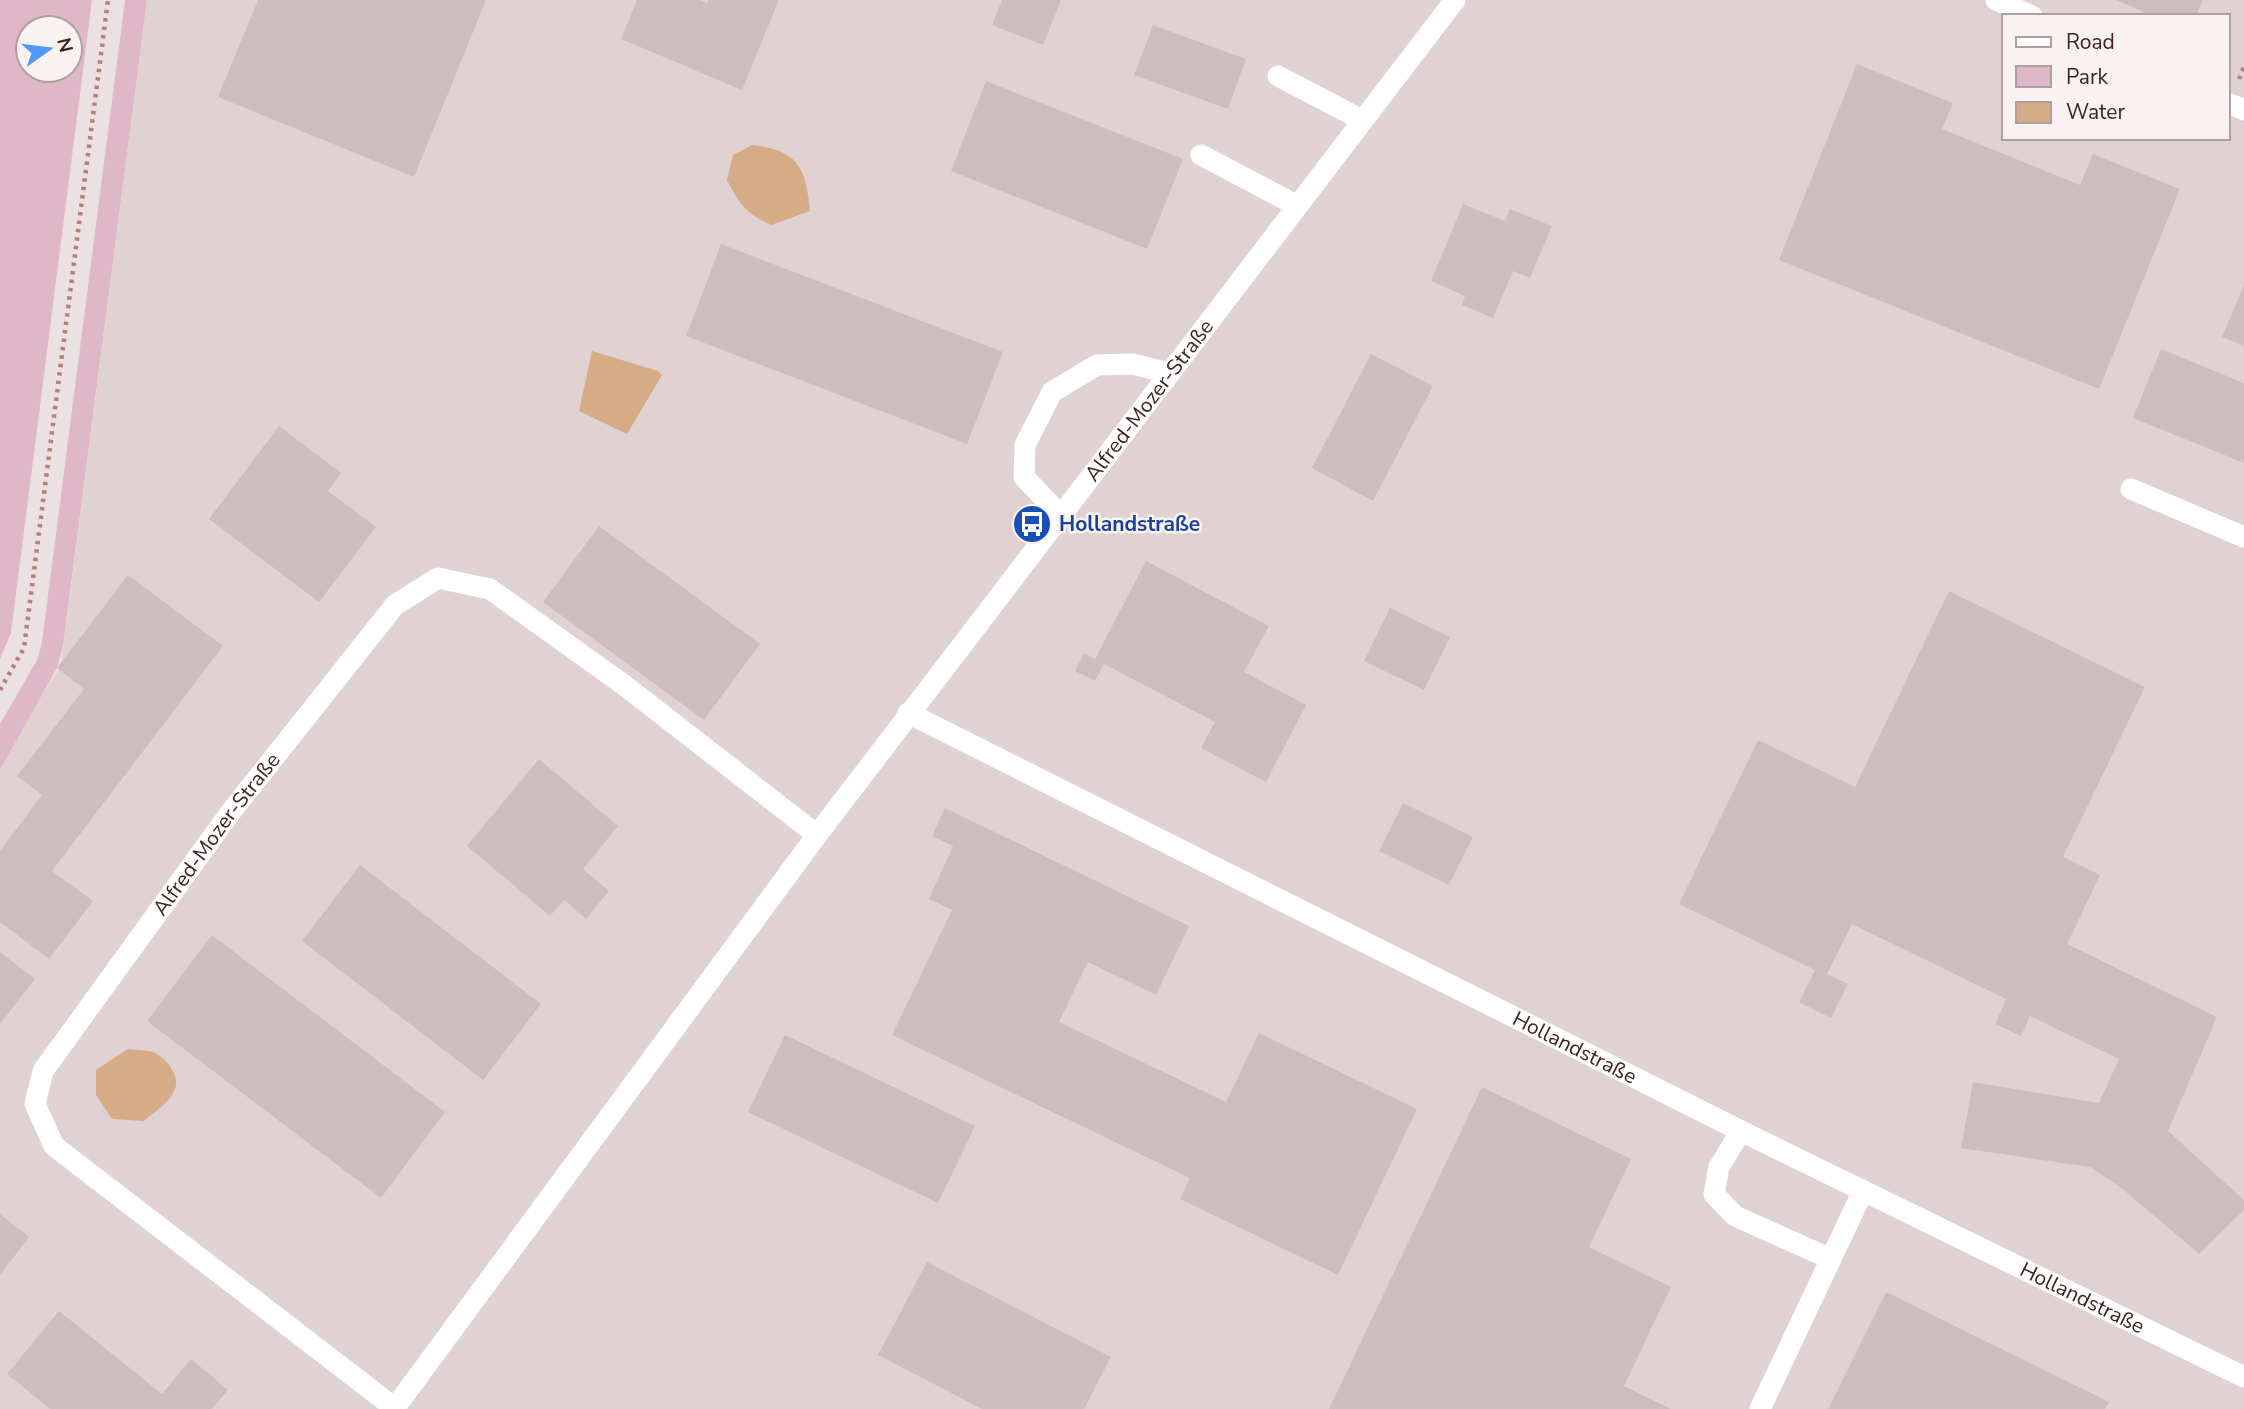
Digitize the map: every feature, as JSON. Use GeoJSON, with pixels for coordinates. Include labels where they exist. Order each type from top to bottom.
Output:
{"type":"FeatureCollection","features":[{"type":"Feature","properties":{"kind":"street"},"geometry":{"type":"LineString","coordinates":[[1996,0],[2028,14]]}},
{"type":"Feature","properties":{"kind":"street","name":"Alfred-Mozer-Straße"},"geometry":{"type":"LineString","coordinates":[[817,835],[624,685],[491,589],[438,578],[395,605],[230,813],[43,1071],[35,1104],[54,1146],[395,1409],[908,713],[1362,120],[1445,3]]}},
{"type":"Feature","properties":{"kind":"street"},"geometry":{"type":"LineString","coordinates":[[1278,76],[1362,120]]}},
{"type":"Feature","properties":{"kind":"street"},"geometry":{"type":"LineString","coordinates":[[1201,155],[1296,205]]}},
{"type":"Feature","properties":{"kind":"street"},"geometry":{"type":"LineString","coordinates":[[1060,515],[1024,477],[1025,445],[1052,392],[1097,365],[1133,364],[1168,373]]}},
{"type":"Feature","properties":{"kind":"street"},"geometry":{"type":"LineString","coordinates":[[2131,489],[2244,537]]}},
{"type":"Feature","properties":{"kind":"street","name":"Hollandstraße"},"geometry":{"type":"LineString","coordinates":[[908,713],[1741,1131],[2244,1377]]}},
{"type":"Feature","properties":{"kind":"street"},"geometry":{"type":"LineString","coordinates":[[1741,1131],[1719,1167],[1714,1195],[1735,1216],[1831,1259]]}},
{"type":"Feature","properties":{"kind":"street"},"geometry":{"type":"LineString","coordinates":[[1760,1409],[1863,1191]]}},
{"type":"Feature","properties":{"kind":"path"},"geometry":{"type":"LineString","coordinates":[[0,690],[24,648],[108,0]]}},
{"type":"Feature","properties":{"kind":"shaded area"},"geometry":{"type":"Polygon","coordinates":[[[147,0],[2244,0],[2244,1409],[0,1409],[0,758],[61,666],[147,0]]]}},
{"type":"Feature","properties":{"kind":"green space"},"geometry":{"type":"Polygon","coordinates":[[[0,0],[92,0],[84,63],[84,14],[14,14],[14,84],[81,84],[11,633],[0,659],[0,0]]]}},
{"type":"Feature","properties":{"kind":"green space"},"geometry":{"type":"Polygon","coordinates":[[[125,0],[147,0],[63,646],[57,668],[0,770],[0,724],[37,660],[42,642],[125,0]]]}},
{"type":"Feature","properties":{"kind":"water"},"geometry":{"type":"Polygon","coordinates":[[[752,145],[780,151],[797,163],[806,183],[810,211],[771,225],[744,207],[727,180],[733,155],[752,145]]]}},
{"type":"Feature","properties":{"kind":"water"},"geometry":{"type":"Polygon","coordinates":[[[592,351],[658,371],[662,375],[627,434],[579,411],[592,351]]]}},
{"type":"Feature","properties":{"kind":"water"},"geometry":{"type":"Polygon","coordinates":[[[128,1049],[155,1053],[166,1061],[176,1078],[175,1089],[169,1099],[144,1121],[112,1119],[96,1095],[96,1070],[128,1049]]]}},
{"type":"Feature","properties":{"kind":"building"},"geometry":{"type":"Polygon","coordinates":[[[258,0],[486,0],[414,177],[218,97],[258,0]]]}},
{"type":"Feature","properties":{"kind":"building"},"geometry":{"type":"Polygon","coordinates":[[[637,0],[700,0],[707,3],[709,0],[779,0],[742,90],[621,39],[637,0]]]}},
{"type":"Feature","properties":{"kind":"building"},"geometry":{"type":"Polygon","coordinates":[[[1002,0],[1061,0],[1043,45],[992,25],[1002,0]]]}},
{"type":"Feature","properties":{"kind":"building"},"geometry":{"type":"Polygon","coordinates":[[[2116,0],[2203,0],[2197,14],[2148,14],[2116,0]]]}},
{"type":"Feature","properties":{"kind":"building"},"geometry":{"type":"Polygon","coordinates":[[[1153,25],[1246,59],[1228,109],[1134,75],[1153,25]]]}},
{"type":"Feature","properties":{"kind":"building"},"geometry":{"type":"Polygon","coordinates":[[[1857,64],[1953,103],[1942,129],[2080,185],[2093,154],[2180,189],[2099,389],[1779,260],[1857,64]]]}},
{"type":"Feature","properties":{"kind":"building"},"geometry":{"type":"Polygon","coordinates":[[[986,81],[1183,159],[1147,249],[951,171],[986,81]]]}},
{"type":"Feature","properties":{"kind":"building"},"geometry":{"type":"Polygon","coordinates":[[[1463,204],[1505,221],[1510,209],[1552,226],[1530,278],[1513,271],[1493,318],[1462,305],[1465,296],[1431,281],[1463,204]]]}},
{"type":"Feature","properties":{"kind":"building"},"geometry":{"type":"Polygon","coordinates":[[[721,244],[1003,352],[967,444],[686,336],[721,244]]]}},
{"type":"Feature","properties":{"kind":"building"},"geometry":{"type":"Polygon","coordinates":[[[2244,285],[2244,346],[2222,337],[2244,285]]]}},
{"type":"Feature","properties":{"kind":"building"},"geometry":{"type":"Polygon","coordinates":[[[2161,349],[2244,383],[2244,463],[2133,418],[2161,349]]]}},
{"type":"Feature","properties":{"kind":"building"},"geometry":{"type":"Polygon","coordinates":[[[1371,354],[1433,386],[1373,501],[1312,468],[1371,354]]]}},
{"type":"Feature","properties":{"kind":"building"},"geometry":{"type":"Polygon","coordinates":[[[279,426],[341,473],[328,491],[376,527],[319,602],[209,519],[279,426]]]}},
{"type":"Feature","properties":{"kind":"building"},"geometry":{"type":"Polygon","coordinates":[[[599,526],[760,644],[704,720],[543,602],[599,526]]]}},
{"type":"Feature","properties":{"kind":"building"},"geometry":{"type":"Polygon","coordinates":[[[1146,561],[1269,626],[1244,672],[1306,705],[1266,782],[1201,748],[1215,722],[1104,664],[1095,681],[1075,671],[1084,653],[1095,659],[1146,561]]]}},
{"type":"Feature","properties":{"kind":"building"},"geometry":{"type":"Polygon","coordinates":[[[128,575],[223,646],[52,871],[93,901],[49,959],[0,922],[0,851],[42,795],[17,776],[84,689],[57,668],[128,575]]]}},
{"type":"Feature","properties":{"kind":"building"},"geometry":{"type":"Polygon","coordinates":[[[1949,591],[2145,687],[2063,857],[2100,875],[2067,944],[2217,1017],[2168,1131],[2244,1200],[2244,1210],[2199,1254],[2119,1186],[2090,1167],[1961,1148],[1973,1082],[2099,1103],[2119,1059],[2030,1016],[2021,1036],[1995,1024],[2006,999],[1852,924],[1827,974],[1848,984],[1831,1018],[1799,1002],[1815,970],[1679,904],[1758,740],[1855,787],[1949,591]]]}},
{"type":"Feature","properties":{"kind":"building"},"geometry":{"type":"Polygon","coordinates":[[[1390,608],[1450,637],[1424,690],[1364,661],[1390,608]]]}},
{"type":"Feature","properties":{"kind":"building"},"geometry":{"type":"Polygon","coordinates":[[[539,759],[618,826],[583,869],[609,891],[586,919],[564,900],[550,916],[467,846],[539,759]]]}},
{"type":"Feature","properties":{"kind":"building"},"geometry":{"type":"Polygon","coordinates":[[[1403,803],[1473,837],[1449,885],[1379,851],[1403,803]]]}},
{"type":"Feature","properties":{"kind":"building"},"geometry":{"type":"Polygon","coordinates":[[[945,808],[1189,926],[1156,995],[1088,962],[1059,1022],[1226,1102],[1259,1033],[1417,1109],[1338,1275],[1180,1199],[1190,1178],[892,1035],[952,910],[929,899],[953,846],[932,836],[945,808]]]}},
{"type":"Feature","properties":{"kind":"building"},"geometry":{"type":"Polygon","coordinates":[[[360,865],[541,1004],[483,1080],[302,941],[360,865]]]}},
{"type":"Feature","properties":{"kind":"building"},"geometry":{"type":"Polygon","coordinates":[[[212,935],[445,1112],[381,1198],[147,1021],[212,935]]]}},
{"type":"Feature","properties":{"kind":"building"},"geometry":{"type":"Polygon","coordinates":[[[0,952],[35,979],[0,1024],[0,952]]]}},
{"type":"Feature","properties":{"kind":"building"},"geometry":{"type":"Polygon","coordinates":[[[785,1035],[975,1126],[938,1203],[748,1112],[785,1035]]]}},
{"type":"Feature","properties":{"kind":"building"},"geometry":{"type":"Polygon","coordinates":[[[1482,1087],[1631,1159],[1589,1247],[1671,1287],[1624,1386],[1671,1409],[1329,1409],[1482,1087]]]}},
{"type":"Feature","properties":{"kind":"building"},"geometry":{"type":"Polygon","coordinates":[[[0,1214],[29,1237],[0,1275],[0,1214]]]}},
{"type":"Feature","properties":{"kind":"building"},"geometry":{"type":"Polygon","coordinates":[[[927,1262],[1111,1357],[1084,1409],[982,1409],[878,1355],[927,1262]]]}},
{"type":"Feature","properties":{"kind":"building"},"geometry":{"type":"Polygon","coordinates":[[[1886,1292],[2109,1402],[2105,1409],[1828,1409],[1886,1292]]]}},
{"type":"Feature","properties":{"kind":"building"},"geometry":{"type":"Polygon","coordinates":[[[59,1311],[162,1394],[191,1359],[228,1390],[212,1409],[50,1409],[7,1374],[59,1311]]]}},
{"type":"Feature","properties":{"kind":"place","name":"Hollandstraße"},"geometry":{"type":"Point","coordinates":[1032,524]}}]}
